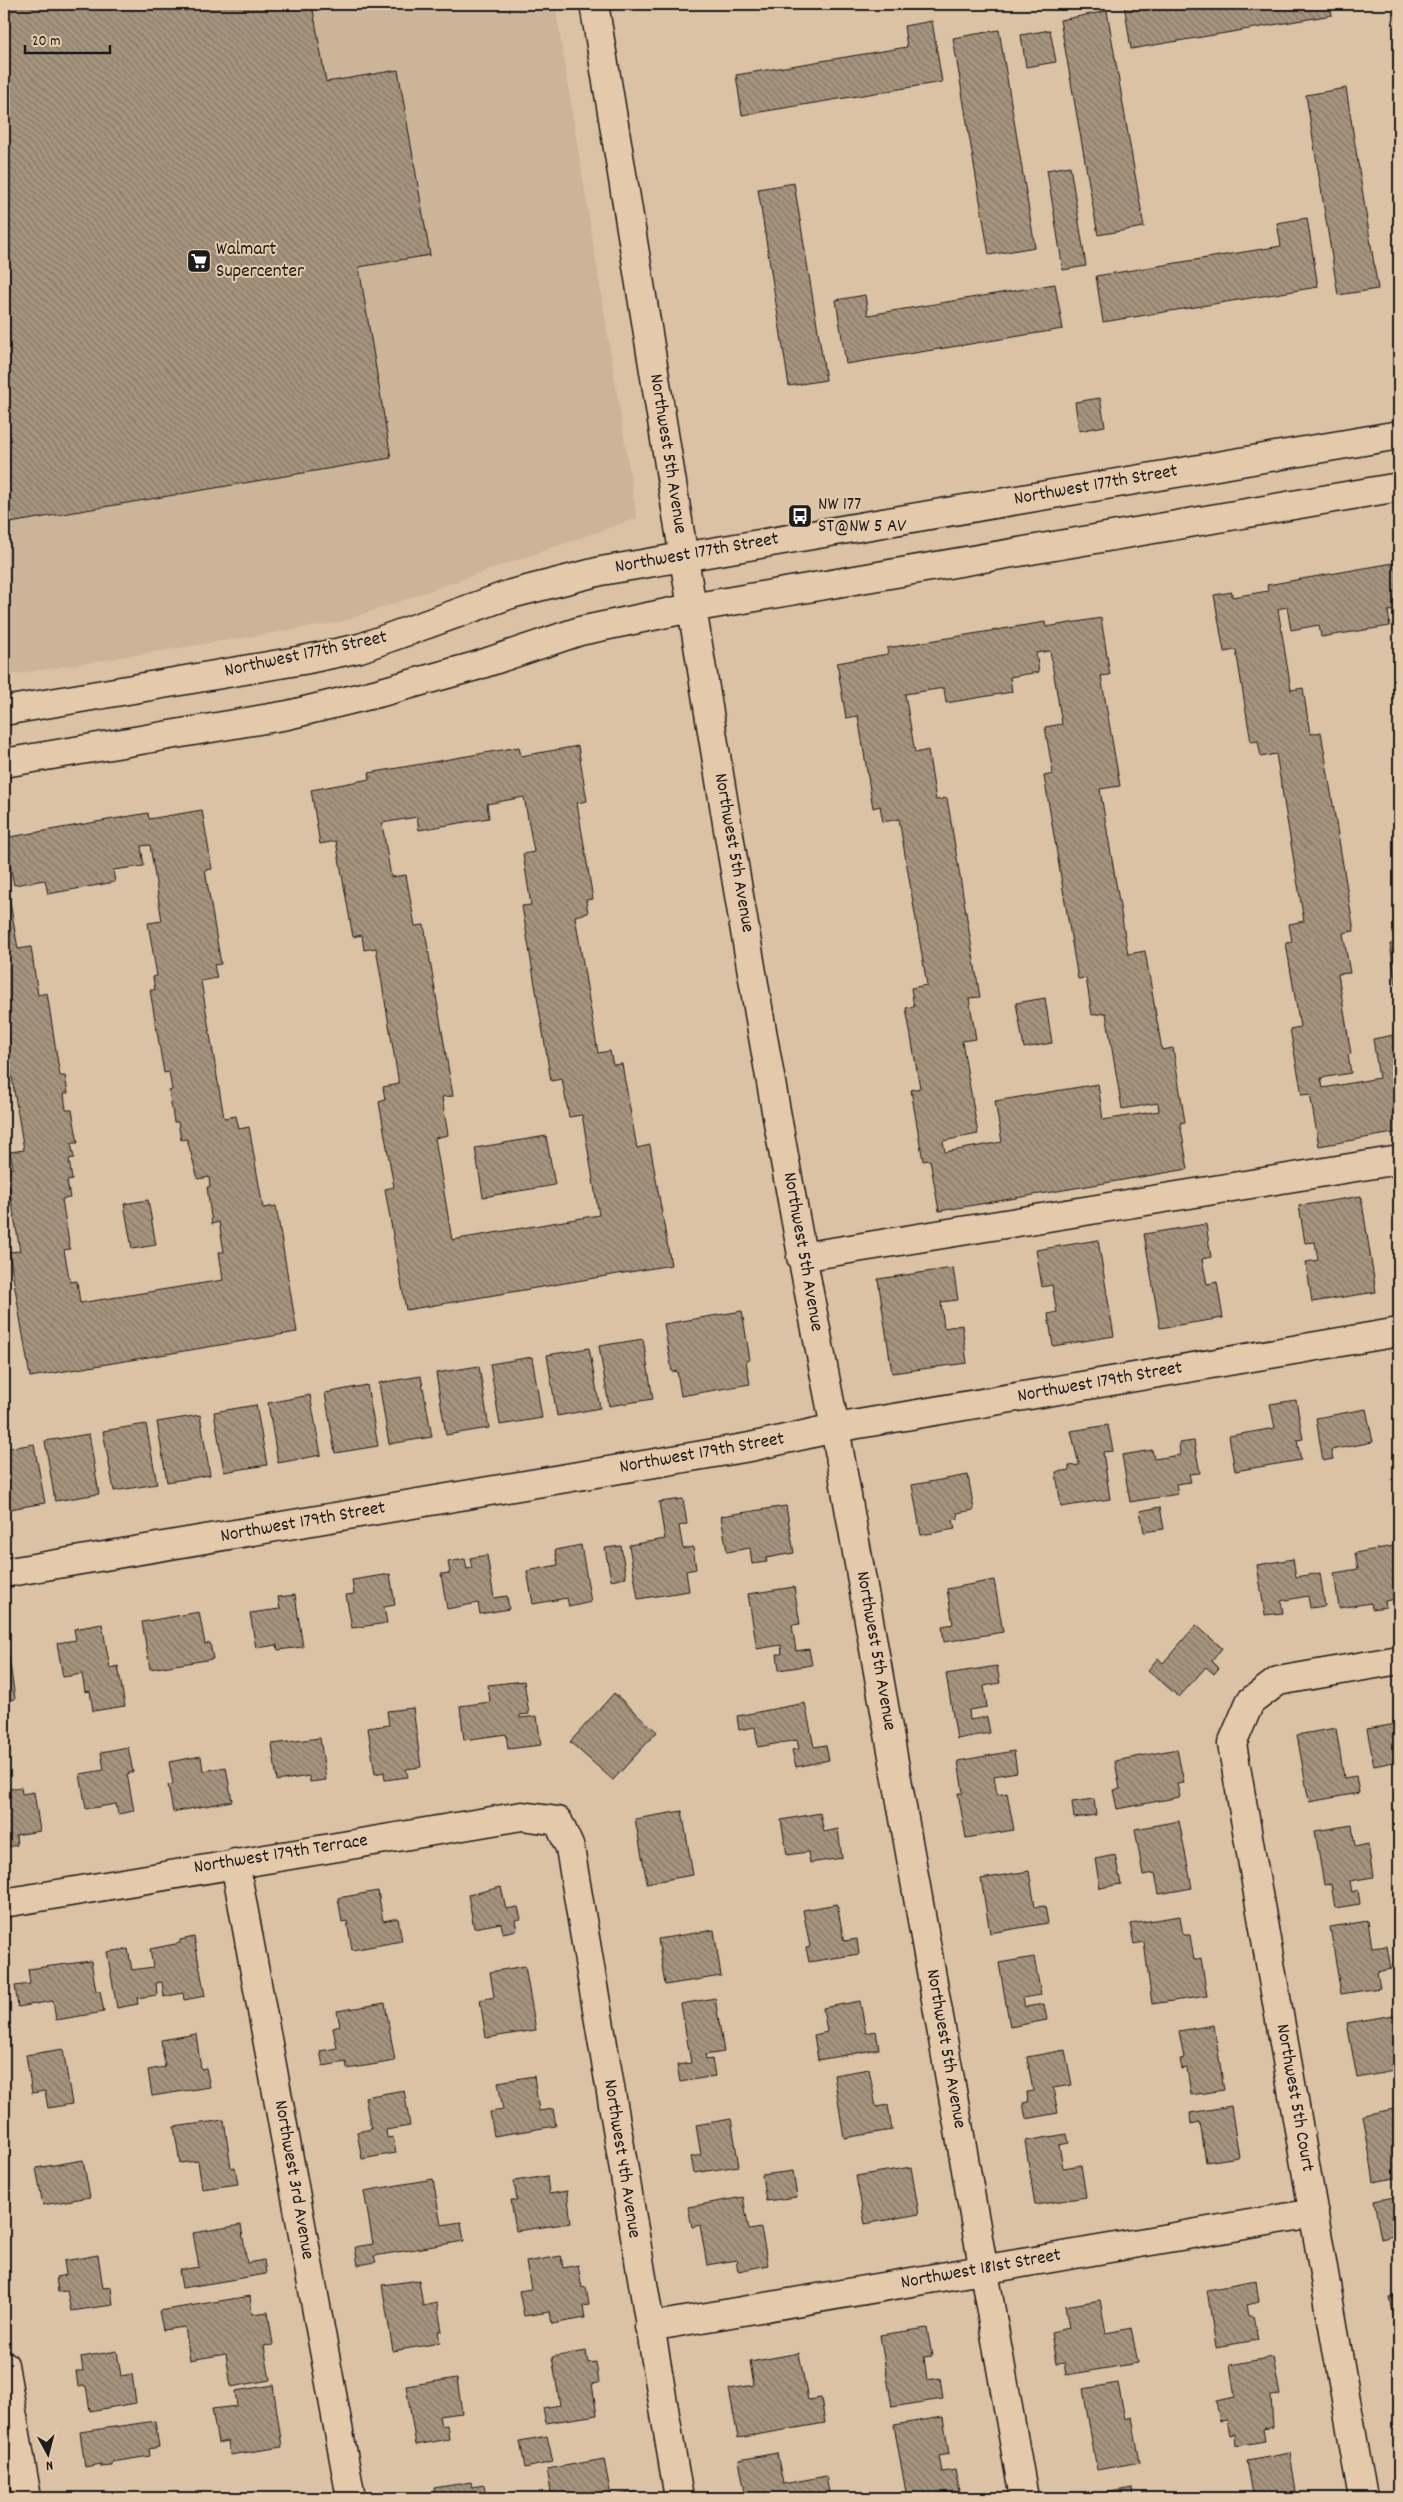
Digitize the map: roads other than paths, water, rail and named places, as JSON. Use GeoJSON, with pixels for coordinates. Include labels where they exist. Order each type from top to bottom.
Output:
{"type":"FeatureCollection","features":[{"type":"Feature","properties":{"kind":"street","name":"Northwest 5th Avenue"},"geometry":{"type":"LineString","coordinates":[[594,4],[683,556],[801,1257],[835,1428],[1024,2498]]}},
{"type":"Feature","properties":{"kind":"street","name":"Northwest 177th Street"},"geometry":{"type":"LineString","coordinates":[[4,711],[303,660],[360,648],[511,594],[554,581],[683,556],[1399,435]]}},
{"type":"Feature","properties":{"kind":"street"},"geometry":{"type":"LineString","coordinates":[[4,763],[288,715],[476,666],[580,632],[692,608],[1399,487]]}},
{"type":"Feature","properties":{"kind":"street"},"geometry":{"type":"LineString","coordinates":[[801,1257],[1399,1160]]}},
{"type":"Feature","properties":{"kind":"street","name":"Northwest 179th Street"},"geometry":{"type":"LineString","coordinates":[[4,1573],[750,1447],[835,1428],[1399,1332]]}},
{"type":"Feature","properties":{"kind":"street","name":"Northwest 5th Court"},"geometry":{"type":"LineString","coordinates":[[1363,2498],[1232,1744],[1250,1702],[1278,1681],[1399,1660]]}},
{"type":"Feature","properties":{"kind":"street","name":"Northwest 179th Terrace"},"geometry":{"type":"LineString","coordinates":[[4,1903],[522,1816],[558,1821]]}},
{"type":"Feature","properties":{"kind":"street","name":"Northwest 4th Avenue"},"geometry":{"type":"LineString","coordinates":[[558,1821],[570,1848],[679,2498]]}},
{"type":"Feature","properties":{"kind":"street","name":"Northwest 3rd Avenue"},"geometry":{"type":"LineString","coordinates":[[235,1863],[351,2498]]}},
{"type":"Feature","properties":{"kind":"street","name":"Northwest 181st Street"},"geometry":{"type":"LineString","coordinates":[[649,2327],[1314,2213]]}},
{"type":"Feature","properties":{"kind":"street"},"geometry":{"type":"LineString","coordinates":[[4,2365],[27,2498]]}},
{"type":"Feature","properties":{"kind":"place","name":"Walmart Supercenter"},"geometry":{"type":"Point","coordinates":[199,261]}},
{"type":"Feature","properties":{"kind":"place","name":"NW 177 ST@NW 5 AV"},"geometry":{"type":"Point","coordinates":[800,516]}}]}
